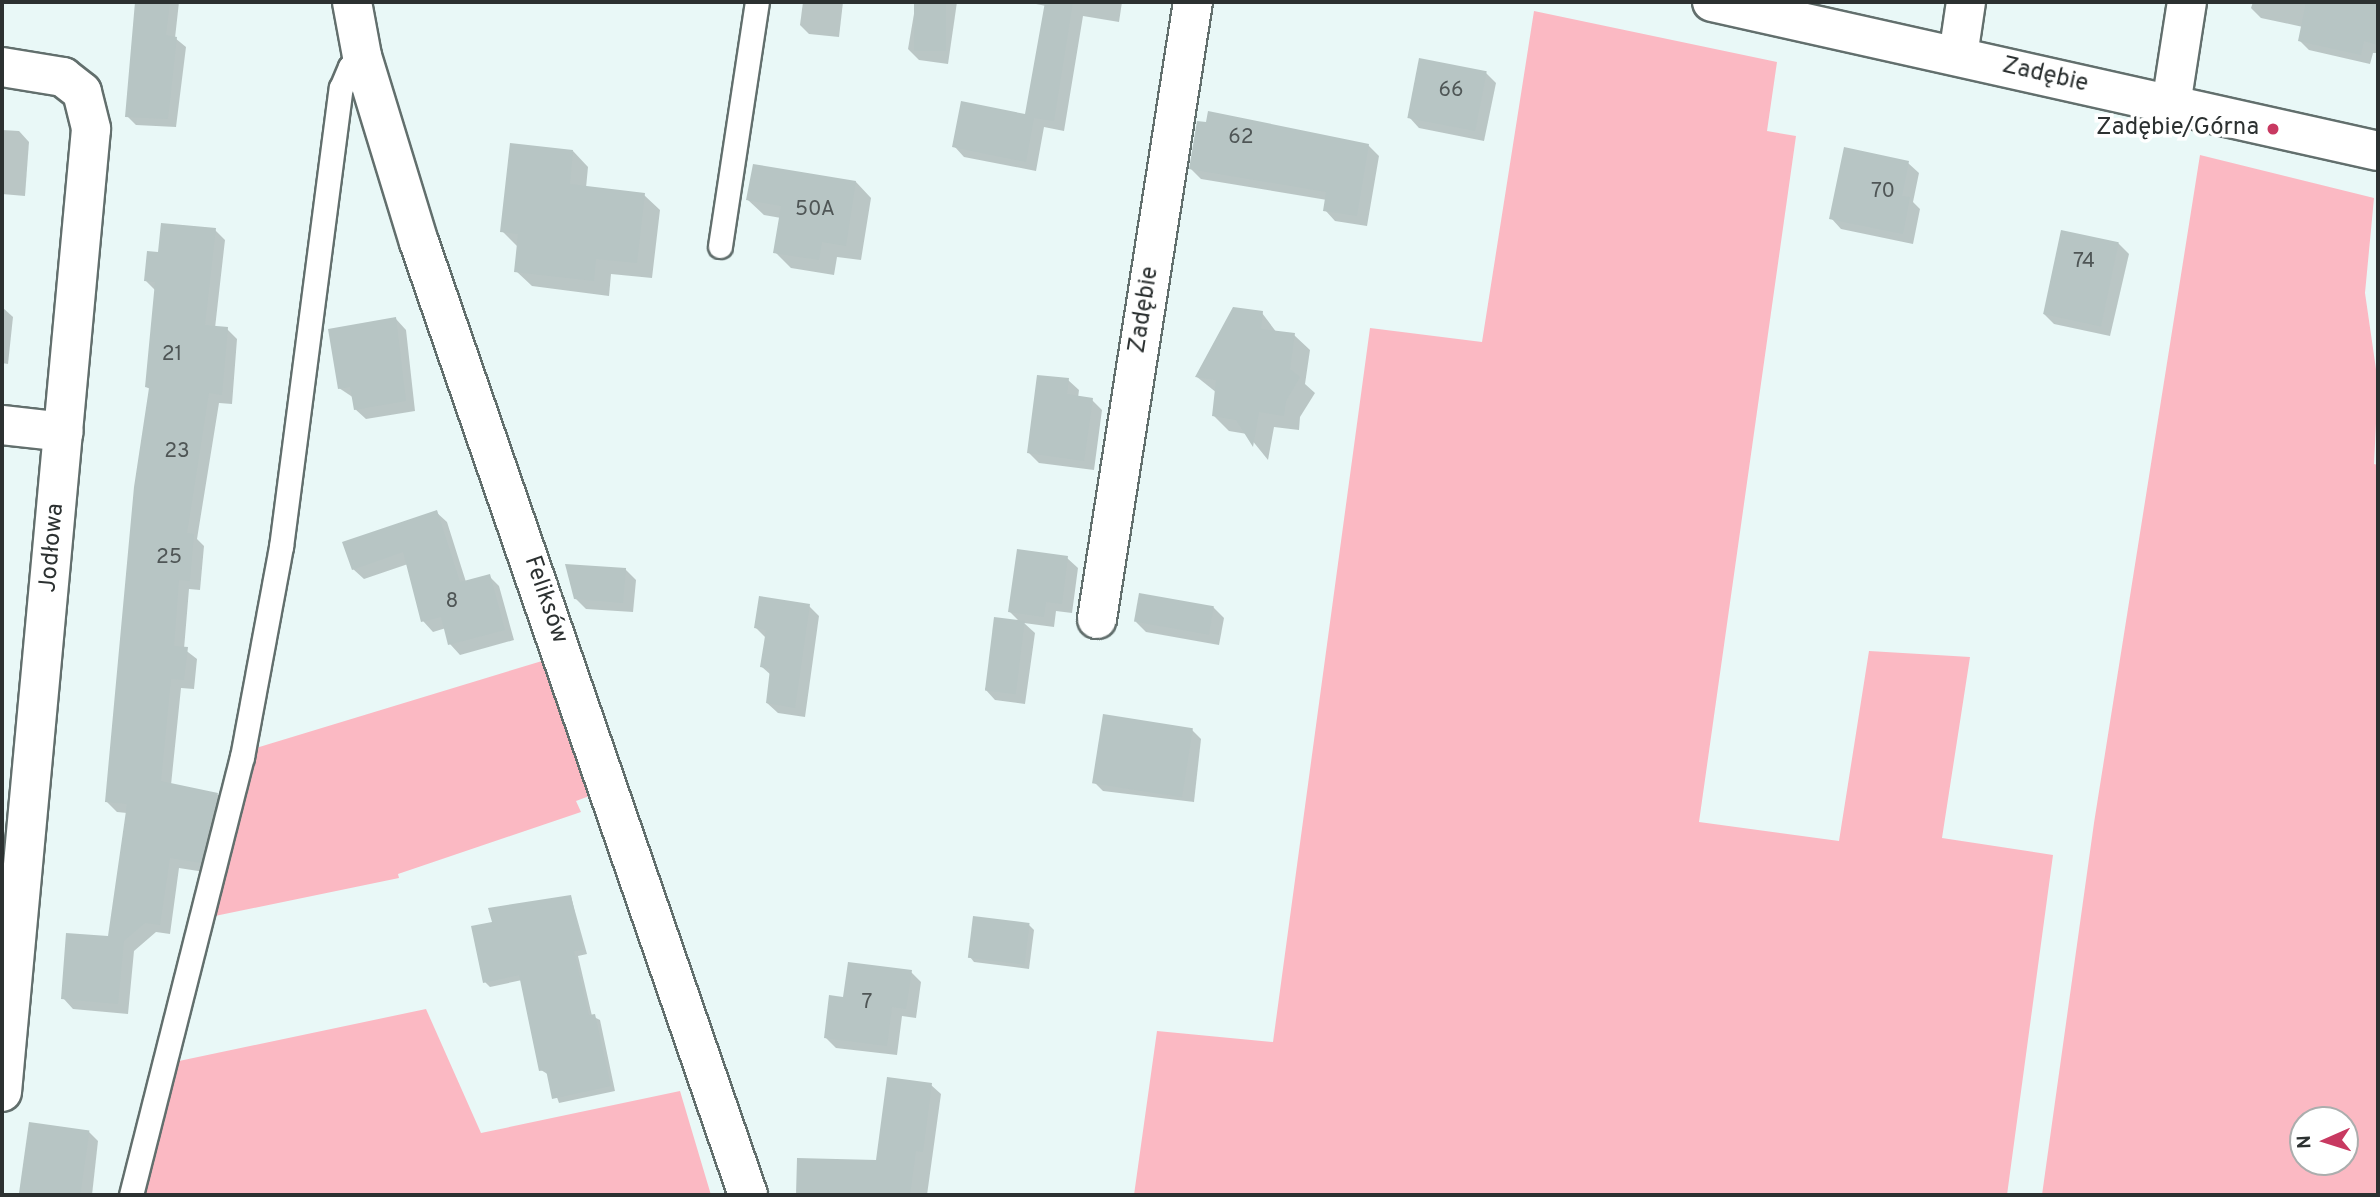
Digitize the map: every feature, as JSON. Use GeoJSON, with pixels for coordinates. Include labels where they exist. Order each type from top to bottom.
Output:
{"type":"FeatureCollection","features":[{"type":"Feature","properties":{"kind":"street","name":"Feliksów"},"geometry":{"type":"LineString","coordinates":[[352,2],[362,56],[419,242],[748,1195]]}},
{"type":"Feature","properties":{"kind":"street","name":"Zadębie"},"geometry":{"type":"LineString","coordinates":[[1097,619],[1193,2]]}},
{"type":"Feature","properties":{"kind":"street","name":"Zadębie"},"geometry":{"type":"LineString","coordinates":[[1712,2],[1814,13],[1958,56],[2378,151]]}},
{"type":"Feature","properties":{"kind":"street"},"geometry":{"type":"LineString","coordinates":[[1958,56],[1966,2]]}},
{"type":"Feature","properties":{"kind":"street"},"geometry":{"type":"LineString","coordinates":[[2171,104],[2187,2]]}},
{"type":"Feature","properties":{"kind":"street","name":"Jodłowa"},"geometry":{"type":"LineString","coordinates":[[2,67],[62,77],[82,92],[89,109],[90,160],[2,1092]]}},
{"type":"Feature","properties":{"kind":"street"},"geometry":{"type":"LineString","coordinates":[[2,425],[64,432]]}},
{"type":"Feature","properties":{"kind":"lane"},"geometry":{"type":"LineString","coordinates":[[720,246],[757,2]]}},
{"type":"Feature","properties":{"kind":"lane"},"geometry":{"type":"LineString","coordinates":[[131,1195],[242,757],[281,547],[341,88],[351,67],[362,56]]}},
{"type":"Feature","properties":{"kind":"shaded area"},"geometry":{"type":"Polygon","coordinates":[[[1534,11],[1777,62],[1767,131],[1796,136],[1699,822],[1839,841],[1869,651],[1970,657],[1942,838],[2053,855],[2007,1195],[1134,1195],[1157,1031],[1273,1042],[1370,328],[1482,342],[1534,11]]]}},
{"type":"Feature","properties":{"kind":"shaded area"},"geometry":{"type":"Polygon","coordinates":[[[2200,155],[2374,198],[2365,293],[2378,383],[2374,464],[2378,465],[2378,1195],[2042,1195],[2094,823],[2200,155]]]}},
{"type":"Feature","properties":{"kind":"shaded area"},"geometry":{"type":"Polygon","coordinates":[[[542,661],[592,795],[576,801],[581,812],[398,874],[399,878],[210,917],[256,748],[542,661]]]}},
{"type":"Feature","properties":{"kind":"shaded area"},"geometry":{"type":"Polygon","coordinates":[[[426,1009],[481,1133],[680,1091],[711,1195],[140,1195],[179,1061],[426,1009]]]}},
{"type":"Feature","properties":{"kind":"building"},"geometry":{"type":"Polygon","coordinates":[[[135,2],[170,2],[166,35],[177,37],[168,119],[125,117],[135,2]]]}},
{"type":"Feature","properties":{"kind":"building"},"geometry":{"type":"Polygon","coordinates":[[[914,2],[946,2],[946,51],[914,51],[914,2]]]}},
{"type":"Feature","properties":{"kind":"building"},"geometry":{"type":"Polygon","coordinates":[[[1045,2],[1073,2],[1054,121],[1034,118],[1026,162],[952,147],[961,101],[1025,114],[1045,2]]]}},
{"type":"Feature","properties":{"kind":"building"},"geometry":{"type":"Polygon","coordinates":[[[2306,2],[2378,2],[2378,45],[2364,41],[2361,55],[2298,41],[2306,2]]]}},
{"type":"Feature","properties":{"kind":"building"},"geometry":{"type":"Polygon","coordinates":[[[1419,58],[1487,71],[1475,131],[1407,118],[1419,58]]]}},
{"type":"Feature","properties":{"kind":"building"},"geometry":{"type":"Polygon","coordinates":[[[1208,111],[1369,144],[1357,216],[1323,211],[1326,192],[1189,169],[1197,121],[1206,122],[1208,111]]]}},
{"type":"Feature","properties":{"kind":"building"},"geometry":{"type":"Polygon","coordinates":[[[510,143],[573,150],[570,184],[645,193],[637,263],[596,259],[594,281],[514,272],[518,234],[500,232],[510,143]]]}},
{"type":"Feature","properties":{"kind":"building"},"geometry":{"type":"Polygon","coordinates":[[[1844,147],[1909,161],[1902,196],[1910,197],[1903,234],[1829,219],[1844,147]]]}},
{"type":"Feature","properties":{"kind":"building"},"geometry":{"type":"Polygon","coordinates":[[[753,164],[856,181],[846,246],[822,242],[819,260],[773,253],[781,206],[746,200],[753,164]]]}},
{"type":"Feature","properties":{"kind":"building"},"geometry":{"type":"Polygon","coordinates":[[[161,223],[216,228],[205,325],[228,327],[222,395],[209,393],[187,533],[194,534],[190,581],[179,580],[174,646],[188,647],[184,680],[171,679],[161,781],[218,793],[201,863],[170,858],[160,925],[145,923],[124,941],[118,1004],[61,999],[66,933],[108,936],[127,804],[105,802],[134,487],[149,388],[145,387],[155,282],[144,281],[147,251],[158,252],[161,223]]]}},
{"type":"Feature","properties":{"kind":"building"},"geometry":{"type":"Polygon","coordinates":[[[2061,230],[2119,242],[2101,326],[2043,314],[2061,230]]]}},
{"type":"Feature","properties":{"kind":"building"},"geometry":{"type":"Polygon","coordinates":[[[1233,307],[1263,311],[1261,329],[1295,333],[1290,369],[1300,377],[1286,401],[1284,416],[1259,412],[1253,447],[1236,420],[1212,416],[1216,380],[1195,377],[1233,307]]]}},
{"type":"Feature","properties":{"kind":"building"},"geometry":{"type":"Polygon","coordinates":[[[396,317],[406,401],[354,410],[350,387],[338,389],[328,329],[396,317]]]}},
{"type":"Feature","properties":{"kind":"building"},"geometry":{"type":"Polygon","coordinates":[[[1037,375],[1069,378],[1067,394],[1093,398],[1084,461],[1027,453],[1037,375]]]}},
{"type":"Feature","properties":{"kind":"building"},"geometry":{"type":"Polygon","coordinates":[[[437,510],[460,582],[490,574],[505,630],[448,645],[441,617],[421,622],[403,552],[352,570],[342,542],[437,510]]]}},
{"type":"Feature","properties":{"kind":"building"},"geometry":{"type":"Polygon","coordinates":[[[1017,549],[1068,556],[1062,604],[1046,602],[1044,617],[1008,612],[1017,549]]]}},
{"type":"Feature","properties":{"kind":"building"},"geometry":{"type":"Polygon","coordinates":[[[565,564],[626,568],[623,603],[574,599],[565,564]]]}},
{"type":"Feature","properties":{"kind":"building"},"geometry":{"type":"Polygon","coordinates":[[[1139,593],[1214,606],[1209,635],[1134,622],[1139,593]]]}},
{"type":"Feature","properties":{"kind":"building"},"geometry":{"type":"Polygon","coordinates":[[[759,596],[810,604],[795,708],[766,703],[770,669],[760,667],[766,630],[754,628],[759,596]]]}},
{"type":"Feature","properties":{"kind":"building"},"geometry":{"type":"Polygon","coordinates":[[[994,617],[1025,621],[1016,694],[985,690],[994,617]]]}},
{"type":"Feature","properties":{"kind":"building"},"geometry":{"type":"Polygon","coordinates":[[[1103,714],[1193,728],[1182,797],[1092,783],[1103,714]]]}},
{"type":"Feature","properties":{"kind":"building"},"geometry":{"type":"Polygon","coordinates":[[[571,895],[583,950],[574,951],[589,1015],[595,1014],[611,1086],[552,1099],[546,1070],[539,1071],[519,975],[483,983],[471,926],[492,922],[488,908],[571,895]]]}},
{"type":"Feature","properties":{"kind":"building"},"geometry":{"type":"Polygon","coordinates":[[[973,916],[1030,923],[1024,965],[968,958],[973,916]]]}},
{"type":"Feature","properties":{"kind":"building"},"geometry":{"type":"Polygon","coordinates":[[[848,962],[912,970],[906,1009],[892,1007],[887,1046],[824,1038],[829,995],[843,997],[848,962]]]}},
{"type":"Feature","properties":{"kind":"building"},"geometry":{"type":"Polygon","coordinates":[[[887,1077],[932,1083],[923,1152],[916,1151],[910,1195],[796,1195],[797,1158],[876,1160],[887,1077]]]}},
{"type":"Feature","properties":{"kind":"building"},"geometry":{"type":"Polygon","coordinates":[[[29,1122],[89,1130],[80,1195],[19,1195],[29,1122]]]}},
{"type":"Feature","properties":{"kind":"place","name":"Zadębie/Górna"},"geometry":{"type":"Point","coordinates":[2273,129]}}]}
